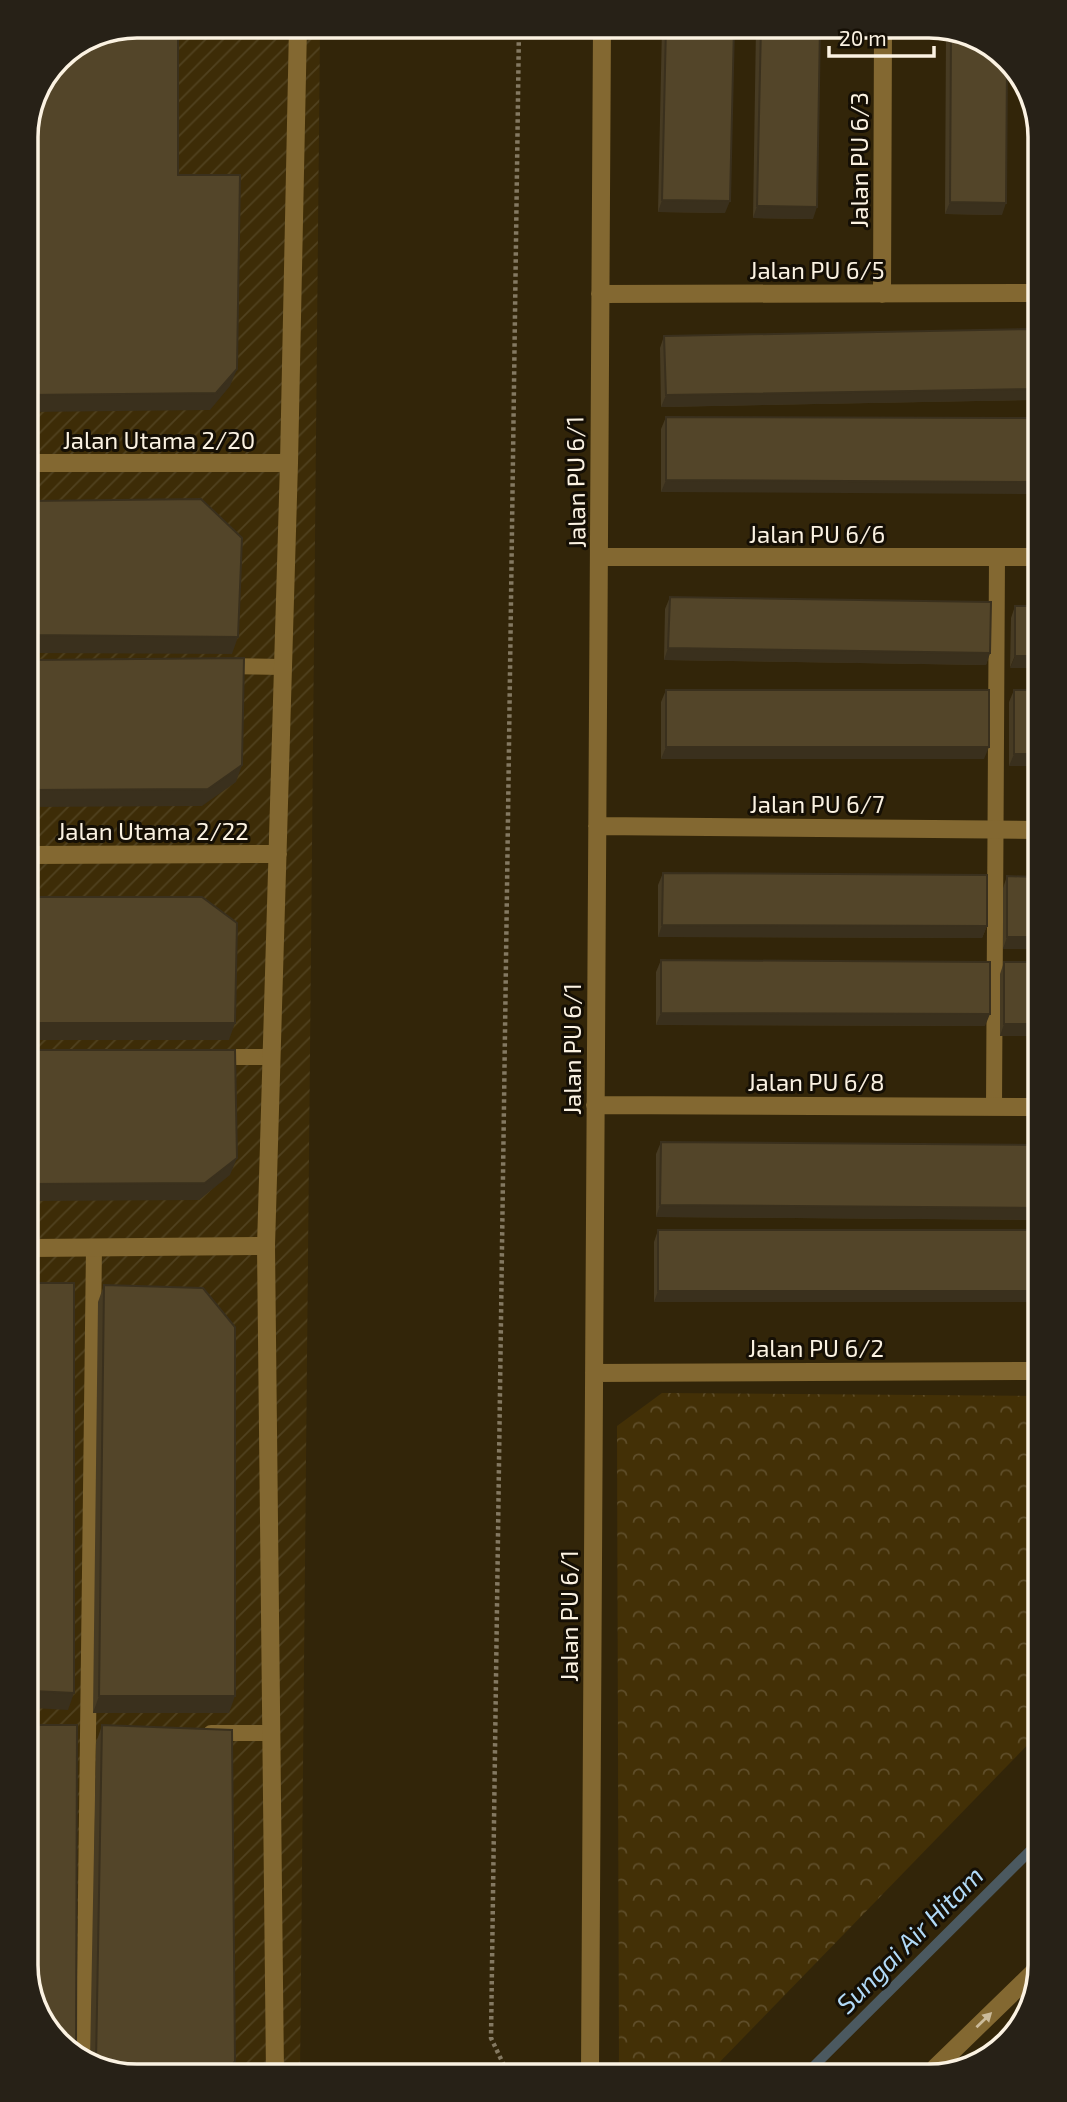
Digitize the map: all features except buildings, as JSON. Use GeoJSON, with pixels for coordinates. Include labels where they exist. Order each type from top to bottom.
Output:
{"type":"FeatureCollection","features":[{"type":"Feature","properties":{"kind":"street"},"geometry":{"type":"LineString","coordinates":[[275,2063],[266,1246],[289,463],[298,38]]}},
{"type":"Feature","properties":{"kind":"street","name":"Jalan PU 6/1"},"geometry":{"type":"LineString","coordinates":[[590,2064],[602,39]]}},
{"type":"Feature","properties":{"kind":"street","name":"Jalan PU 6/3"},"geometry":{"type":"LineString","coordinates":[[882,294],[883,39]]}},
{"type":"Feature","properties":{"kind":"street","name":"Jalan PU 6/5"},"geometry":{"type":"LineString","coordinates":[[600,294],[1028,293]]}},
{"type":"Feature","properties":{"kind":"street","name":"Jalan Utama 2/20"},"geometry":{"type":"LineString","coordinates":[[39,463],[289,463]]}},
{"type":"Feature","properties":{"kind":"street","name":"Jalan PU 6/6"},"geometry":{"type":"LineString","coordinates":[[600,557],[1028,557]]}},
{"type":"Feature","properties":{"kind":"street","name":"Jalan PU 6/7"},"geometry":{"type":"LineString","coordinates":[[597,826],[1028,830]]}},
{"type":"Feature","properties":{"kind":"street","name":"Jalan Utama 2/22"},"geometry":{"type":"LineString","coordinates":[[39,855],[278,854]]}},
{"type":"Feature","properties":{"kind":"street","name":"Jalan PU 6/8"},"geometry":{"type":"LineString","coordinates":[[595,1105],[1028,1107]]}},
{"type":"Feature","properties":{"kind":"street"},"geometry":{"type":"LineString","coordinates":[[38,1248],[266,1246]]}},
{"type":"Feature","properties":{"kind":"street","name":"Jalan PU 6/2"},"geometry":{"type":"LineString","coordinates":[[594,1373],[1028,1371]]}},
{"type":"Feature","properties":{"kind":"street"},"geometry":{"type":"LineString","coordinates":[[940,2063],[1028,1978]]}},
{"type":"Feature","properties":{"kind":"lane"},"geometry":{"type":"LineString","coordinates":[[993,1107],[997,557]]}},
{"type":"Feature","properties":{"kind":"lane"},"geometry":{"type":"LineString","coordinates":[[202,666],[283,667]]}},
{"type":"Feature","properties":{"kind":"lane"},"geometry":{"type":"LineString","coordinates":[[205,1058],[272,1057]]}},
{"type":"Feature","properties":{"kind":"lane"},"geometry":{"type":"LineString","coordinates":[[84,2048],[94,1247]]}},
{"type":"Feature","properties":{"kind":"lane"},"geometry":{"type":"LineString","coordinates":[[193,1733],[271,1733]]}},
{"type":"Feature","properties":{"kind":"path"},"geometry":{"type":"LineString","coordinates":[[503,2063],[491,2038],[519,38]]}},
{"type":"Feature","properties":{"kind":"shaded area"},"geometry":{"type":"Polygon","coordinates":[[[320,38],[300,2063],[131,2063],[112,2060],[88,2050],[67,2035],[52,2014],[40,1984],[39,131],[41,117],[124,39],[320,38]]]}},
{"type":"Feature","properties":{"kind":"green space"},"geometry":{"type":"Polygon","coordinates":[[[662,1393],[1028,1396],[1028,1744],[718,2064],[619,2064],[617,1426],[662,1393]]]}},
{"type":"Feature","properties":{"kind":"waterway","name":"Sungai Air Hitam"},"geometry":{"type":"LineString","coordinates":[[816,2064],[1028,1853]]}}]}
